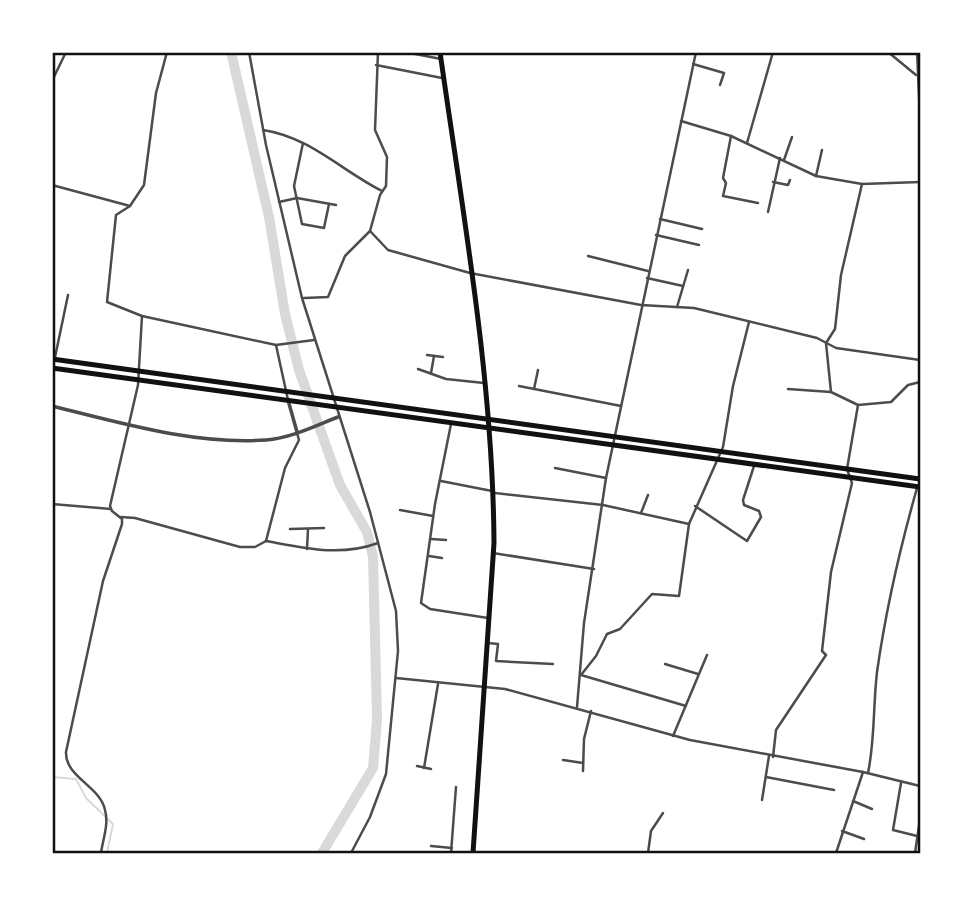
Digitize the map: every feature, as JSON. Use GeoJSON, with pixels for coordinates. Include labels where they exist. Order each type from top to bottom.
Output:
{"type":"FeatureCollection","features":[{"type":"Feature","properties":{"kind":"main road"},"geometry":{"type":"LineString","coordinates":[[441,56],[484,383],[492,492],[493,553],[473,853]]}},
{"type":"Feature","properties":{"kind":"main road"},"geometry":{"type":"LineString","coordinates":[[53,359],[614,438],[920,476]]}},
{"type":"Feature","properties":{"kind":"main road"},"geometry":{"type":"LineString","coordinates":[[53,368],[919,487]]}},
{"type":"Feature","properties":{"kind":"street"},"geometry":{"type":"LineString","coordinates":[[52,81],[66,52]]}},
{"type":"Feature","properties":{"kind":"street"},"geometry":{"type":"LineString","coordinates":[[167,52],[156,93],[144,185],[130,206],[116,215],[107,302],[142,316],[276,345],[314,340]]}},
{"type":"Feature","properties":{"kind":"street"},"geometry":{"type":"LineString","coordinates":[[249,52],[263,130],[302,298],[396,611],[396,678],[383,789],[351,853]]}},
{"type":"Feature","properties":{"kind":"street"},"geometry":{"type":"LineString","coordinates":[[302,298],[328,297],[345,256],[370,231],[388,176],[387,158],[374,130],[379,74],[376,65],[377,52]]}},
{"type":"Feature","properties":{"kind":"street"},"geometry":{"type":"LineString","coordinates":[[405,52],[441,56]]}},
{"type":"Feature","properties":{"kind":"street"},"geometry":{"type":"LineString","coordinates":[[577,707],[584,623],[606,478],[696,52]]}},
{"type":"Feature","properties":{"kind":"street"},"geometry":{"type":"LineString","coordinates":[[747,143],[773,52]]}},
{"type":"Feature","properties":{"kind":"street"},"geometry":{"type":"LineString","coordinates":[[888,52],[916,75]]}},
{"type":"Feature","properties":{"kind":"street"},"geometry":{"type":"LineString","coordinates":[[917,52],[920,116]]}},
{"type":"Feature","properties":{"kind":"street"},"geometry":{"type":"LineString","coordinates":[[693,64],[724,73],[720,85]]}},
{"type":"Feature","properties":{"kind":"street"},"geometry":{"type":"LineString","coordinates":[[376,65],[444,79]]}},
{"type":"Feature","properties":{"kind":"street"},"geometry":{"type":"LineString","coordinates":[[681,121],[731,136],[816,176],[862,184],[920,182]]}},
{"type":"Feature","properties":{"kind":"street"},"geometry":{"type":"LineString","coordinates":[[263,130],[294,136],[353,177],[382,191]]}},
{"type":"Feature","properties":{"kind":"street"},"geometry":{"type":"LineString","coordinates":[[731,136],[723,178],[726,183],[723,196],[758,203]]}},
{"type":"Feature","properties":{"kind":"street"},"geometry":{"type":"LineString","coordinates":[[768,212],[773,182],[792,138]]}},
{"type":"Feature","properties":{"kind":"street"},"geometry":{"type":"LineString","coordinates":[[303,142],[294,186],[302,224],[324,228],[329,204]]}},
{"type":"Feature","properties":{"kind":"street"},"geometry":{"type":"LineString","coordinates":[[816,176],[822,150]]}},
{"type":"Feature","properties":{"kind":"street"},"geometry":{"type":"LineString","coordinates":[[773,182],[788,185],[790,180]]}},
{"type":"Feature","properties":{"kind":"street"},"geometry":{"type":"LineString","coordinates":[[831,392],[826,343],[835,329],[841,275],[862,184]]}},
{"type":"Feature","properties":{"kind":"street"},"geometry":{"type":"LineString","coordinates":[[52,185],[130,206]]}},
{"type":"Feature","properties":{"kind":"street"},"geometry":{"type":"LineString","coordinates":[[279,202],[297,198],[336,205]]}},
{"type":"Feature","properties":{"kind":"street"},"geometry":{"type":"LineString","coordinates":[[660,219],[702,229]]}},
{"type":"Feature","properties":{"kind":"street"},"geometry":{"type":"LineString","coordinates":[[370,231],[388,250],[470,273],[641,305],[677,307],[817,338],[836,348],[920,360]]}},
{"type":"Feature","properties":{"kind":"street"},"geometry":{"type":"LineString","coordinates":[[656,235],[699,245]]}},
{"type":"Feature","properties":{"kind":"street"},"geometry":{"type":"LineString","coordinates":[[588,256],[648,271]]}},
{"type":"Feature","properties":{"kind":"street"},"geometry":{"type":"LineString","coordinates":[[677,307],[688,270]]}},
{"type":"Feature","properties":{"kind":"street"},"geometry":{"type":"LineString","coordinates":[[647,278],[683,286]]}},
{"type":"Feature","properties":{"kind":"street"},"geometry":{"type":"LineString","coordinates":[[53,368],[68,295]]}},
{"type":"Feature","properties":{"kind":"street"},"geometry":{"type":"LineString","coordinates":[[111,509],[139,379],[142,316]]}},
{"type":"Feature","properties":{"kind":"street"},"geometry":{"type":"LineString","coordinates":[[581,675],[596,656],[607,634],[620,629],[652,594],[679,596],[689,524],[721,452],[748,322]]}},
{"type":"Feature","properties":{"kind":"street"},"geometry":{"type":"LineString","coordinates":[[266,541],[285,468],[299,440],[276,345]]}},
{"type":"Feature","properties":{"kind":"street"},"geometry":{"type":"LineString","coordinates":[[427,355],[443,357]]}},
{"type":"Feature","properties":{"kind":"street"},"geometry":{"type":"LineString","coordinates":[[431,373],[434,356]]}},
{"type":"Feature","properties":{"kind":"street"},"geometry":{"type":"LineString","coordinates":[[418,369],[446,379],[484,383]]}},
{"type":"Feature","properties":{"kind":"street"},"geometry":{"type":"LineString","coordinates":[[534,389],[538,370]]}},
{"type":"Feature","properties":{"kind":"street"},"geometry":{"type":"LineString","coordinates":[[788,388],[831,392],[858,405],[891,402],[908,385],[920,382]]}},
{"type":"Feature","properties":{"kind":"street"},"geometry":{"type":"LineString","coordinates":[[519,386],[621,405]]}},
{"type":"Feature","properties":{"kind":"street"},"geometry":{"type":"LineString","coordinates":[[762,800],[776,730],[799,692],[820,667],[825,654],[822,651],[830,582],[852,483],[847,469],[858,405]]}},
{"type":"Feature","properties":{"kind":"street"},"geometry":{"type":"LineString","coordinates":[[52,406],[129,425],[255,440],[297,432],[338,417]]}},
{"type":"Feature","properties":{"kind":"street"},"geometry":{"type":"LineString","coordinates":[[451,424],[433,516],[421,603],[425,607],[488,618]]}},
{"type":"Feature","properties":{"kind":"street"},"geometry":{"type":"LineString","coordinates":[[695,506],[747,541],[761,517],[759,511],[744,505],[743,500],[754,465]]}},
{"type":"Feature","properties":{"kind":"street"},"geometry":{"type":"LineString","coordinates":[[555,468],[606,478]]}},
{"type":"Feature","properties":{"kind":"street"},"geometry":{"type":"LineString","coordinates":[[868,773],[874,736],[874,698],[891,589],[920,476]]}},
{"type":"Feature","properties":{"kind":"street"},"geometry":{"type":"LineString","coordinates":[[440,481],[492,492],[603,505],[689,524]]}},
{"type":"Feature","properties":{"kind":"street"},"geometry":{"type":"LineString","coordinates":[[641,513],[648,495]]}},
{"type":"Feature","properties":{"kind":"street"},"geometry":{"type":"LineString","coordinates":[[52,504],[111,509],[121,517],[135,518],[240,547],[255,547],[266,541],[307,550],[360,549],[376,544]]}},
{"type":"Feature","properties":{"kind":"street"},"geometry":{"type":"LineString","coordinates":[[400,510],[433,516]]}},
{"type":"Feature","properties":{"kind":"street"},"geometry":{"type":"LineString","coordinates":[[101,853],[106,811],[67,763],[66,752],[103,581],[120,538],[121,517]]}},
{"type":"Feature","properties":{"kind":"street"},"geometry":{"type":"LineString","coordinates":[[290,529],[324,528]]}},
{"type":"Feature","properties":{"kind":"street"},"geometry":{"type":"LineString","coordinates":[[307,550],[308,529]]}},
{"type":"Feature","properties":{"kind":"street"},"geometry":{"type":"LineString","coordinates":[[431,539],[446,540]]}},
{"type":"Feature","properties":{"kind":"street"},"geometry":{"type":"LineString","coordinates":[[493,553],[594,569]]}},
{"type":"Feature","properties":{"kind":"street"},"geometry":{"type":"LineString","coordinates":[[429,556],[442,558]]}},
{"type":"Feature","properties":{"kind":"street"},"geometry":{"type":"LineString","coordinates":[[486,643],[498,644],[496,661],[553,664]]}},
{"type":"Feature","properties":{"kind":"street"},"geometry":{"type":"LineString","coordinates":[[673,736],[707,655]]}},
{"type":"Feature","properties":{"kind":"street"},"geometry":{"type":"LineString","coordinates":[[665,664],[698,674]]}},
{"type":"Feature","properties":{"kind":"street"},"geometry":{"type":"LineString","coordinates":[[581,675],[686,706]]}},
{"type":"Feature","properties":{"kind":"street"},"geometry":{"type":"LineString","coordinates":[[396,678],[505,689],[673,736],[771,757],[868,773],[920,786]]}},
{"type":"Feature","properties":{"kind":"street"},"geometry":{"type":"LineString","coordinates":[[424,768],[438,684]]}},
{"type":"Feature","properties":{"kind":"street"},"geometry":{"type":"LineString","coordinates":[[583,771],[591,711]]}},
{"type":"Feature","properties":{"kind":"street"},"geometry":{"type":"LineString","coordinates":[[563,760],[583,763]]}},
{"type":"Feature","properties":{"kind":"street"},"geometry":{"type":"LineString","coordinates":[[416,766],[431,769]]}},
{"type":"Feature","properties":{"kind":"street"},"geometry":{"type":"LineString","coordinates":[[836,853],[863,772]]}},
{"type":"Feature","properties":{"kind":"street"},"geometry":{"type":"LineString","coordinates":[[766,777],[834,790]]}},
{"type":"Feature","properties":{"kind":"street"},"geometry":{"type":"LineString","coordinates":[[901,783],[893,831],[918,834]]}},
{"type":"Feature","properties":{"kind":"street"},"geometry":{"type":"LineString","coordinates":[[451,853],[456,787]]}},
{"type":"Feature","properties":{"kind":"street"},"geometry":{"type":"LineString","coordinates":[[853,802],[872,808]]}},
{"type":"Feature","properties":{"kind":"street"},"geometry":{"type":"LineString","coordinates":[[648,853],[651,831],[663,813]]}},
{"type":"Feature","properties":{"kind":"street"},"geometry":{"type":"LineString","coordinates":[[920,819],[915,852],[920,852]]}},
{"type":"Feature","properties":{"kind":"street"},"geometry":{"type":"LineString","coordinates":[[842,831],[864,839]]}},
{"type":"Feature","properties":{"kind":"street"},"geometry":{"type":"LineString","coordinates":[[431,846],[452,848]]}},
{"type":"Feature","properties":{"kind":"waterway"},"geometry":{"type":"LineString","coordinates":[[231,52],[269,217],[285,314],[299,370],[340,485],[367,532],[373,557],[377,720],[373,768],[322,853]]}},
{"type":"Feature","properties":{"kind":"waterway"},"geometry":{"type":"LineString","coordinates":[[52,777],[76,779],[86,798],[113,824],[107,853]]}}]}
